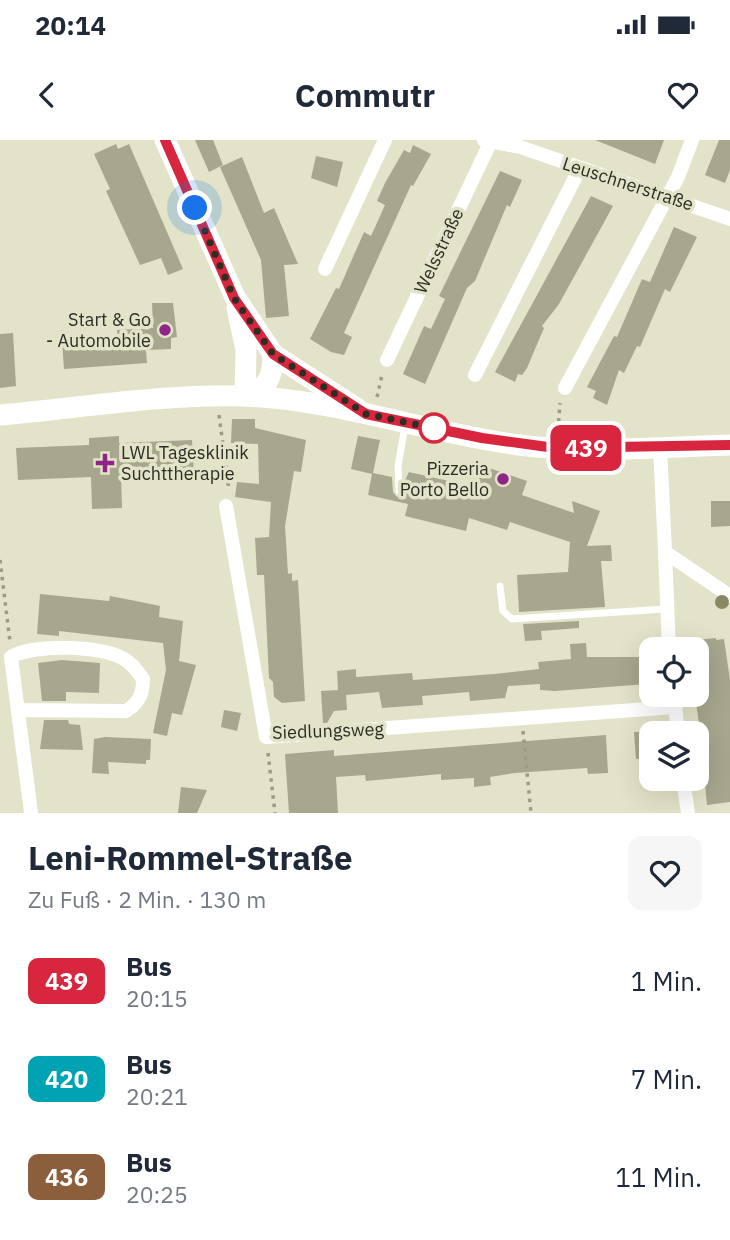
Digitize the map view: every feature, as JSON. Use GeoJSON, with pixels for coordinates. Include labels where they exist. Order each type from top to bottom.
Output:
{"type":"FeatureCollection","features":[{"type":"Feature","properties":{"kind":"main road"},"geometry":{"type":"LineString","coordinates":[[165,140],[234,298],[246,350],[245,396]]}},
{"type":"Feature","properties":{"kind":"main road"},"geometry":{"type":"LineString","coordinates":[[234,298],[273,354],[406,422],[519,445],[555,448],[730,445]]}},
{"type":"Feature","properties":{"kind":"main road"},"geometry":{"type":"LineString","coordinates":[[245,396],[261,391],[270,382],[273,354]]}},
{"type":"Feature","properties":{"kind":"main road"},"geometry":{"type":"LineString","coordinates":[[0,415],[205,396],[245,396],[372,405]]}},
{"type":"Feature","properties":{"kind":"street"},"geometry":{"type":"LineString","coordinates":[[326,269],[385,140]]}},
{"type":"Feature","properties":{"kind":"street"},"geometry":{"type":"LineString","coordinates":[[565,388],[667,196],[692,140]]}},
{"type":"Feature","properties":{"kind":"street","name":"Leuschnerstraße"},"geometry":{"type":"LineString","coordinates":[[487,141],[520,147],[730,219]]}},
{"type":"Feature","properties":{"kind":"street","name":"Welsstraße"},"geometry":{"type":"LineString","coordinates":[[387,360],[487,141]]}},
{"type":"Feature","properties":{"kind":"street"},"geometry":{"type":"LineString","coordinates":[[475,375],[580,168]]}},
{"type":"Feature","properties":{"kind":"street"},"geometry":{"type":"LineString","coordinates":[[660,447],[668,637]]}},
{"type":"Feature","properties":{"kind":"street","name":"Siedlungsweg"},"geometry":{"type":"LineString","coordinates":[[226,506],[266,737],[522,719],[639,705]]}},
{"type":"Feature","properties":{"kind":"street"},"geometry":{"type":"LineString","coordinates":[[665,552],[730,596]]}},
{"type":"Feature","properties":{"kind":"street"},"geometry":{"type":"LineString","coordinates":[[18,710],[126,711],[136,704],[143,690],[142,679],[123,658],[103,652],[52,648],[24,650],[12,657],[18,710],[31,813]]}},
{"type":"Feature","properties":{"kind":"street"},"geometry":{"type":"LineString","coordinates":[[685,791],[688,813]]}},
{"type":"Feature","properties":{"kind":"lane"},"geometry":{"type":"LineString","coordinates":[[400,491],[398,466],[406,422]]}},
{"type":"Feature","properties":{"kind":"lane"},"geometry":{"type":"LineString","coordinates":[[500,586],[503,611],[512,619],[666,609]]}},
{"type":"Feature","properties":{"kind":"path"},"geometry":{"type":"LineString","coordinates":[[372,405],[382,374]]}},
{"type":"Feature","properties":{"kind":"path"},"geometry":{"type":"LineString","coordinates":[[558,408],[558,428]]}},
{"type":"Feature","properties":{"kind":"path"},"geometry":{"type":"LineString","coordinates":[[219,412],[230,495],[226,506]]}},
{"type":"Feature","properties":{"kind":"path"},"geometry":{"type":"LineString","coordinates":[[0,561],[12,657]]}},
{"type":"Feature","properties":{"kind":"path"},"geometry":{"type":"LineString","coordinates":[[522,719],[531,813]]}},
{"type":"Feature","properties":{"kind":"path"},"geometry":{"type":"LineString","coordinates":[[266,737],[275,813]]}},
{"type":"Feature","properties":{"kind":"building"},"geometry":{"type":"Polygon","coordinates":[[[195,140],[213,140],[223,165],[209,172],[195,140]]]}},
{"type":"Feature","properties":{"kind":"building"},"geometry":{"type":"Polygon","coordinates":[[[595,140],[664,140],[655,164],[595,140]]]}},
{"type":"Feature","properties":{"kind":"building"},"geometry":{"type":"Polygon","coordinates":[[[719,140],[730,140],[730,170],[725,183],[705,175],[719,140]]]}},
{"type":"Feature","properties":{"kind":"building"},"geometry":{"type":"Polygon","coordinates":[[[116,144],[118,149],[129,144],[183,269],[168,275],[161,258],[140,265],[106,191],[110,189],[94,154],[116,144]]]}},
{"type":"Feature","properties":{"kind":"building"},"geometry":{"type":"Polygon","coordinates":[[[413,145],[431,154],[413,186],[411,185],[344,333],[352,337],[344,355],[331,352],[310,339],[336,288],[339,289],[364,232],[371,236],[385,205],[377,201],[385,183],[404,150],[410,153],[413,145]]]}},
{"type":"Feature","properties":{"kind":"building"},"geometry":{"type":"Polygon","coordinates":[[[316,156],[343,162],[337,187],[311,178],[316,156]]]}},
{"type":"Feature","properties":{"kind":"building"},"geometry":{"type":"Polygon","coordinates":[[[242,157],[264,213],[274,208],[298,264],[284,265],[289,316],[266,318],[261,260],[220,167],[242,157]]]}},
{"type":"Feature","properties":{"kind":"building"},"geometry":{"type":"Polygon","coordinates":[[[500,171],[522,180],[510,207],[507,205],[475,281],[467,288],[425,384],[403,374],[424,326],[431,329],[445,299],[439,296],[500,171]]]}},
{"type":"Feature","properties":{"kind":"building"},"geometry":{"type":"Polygon","coordinates":[[[591,196],[613,206],[559,304],[542,326],[544,328],[527,368],[522,375],[518,374],[515,382],[495,372],[591,196]]]}},
{"type":"Feature","properties":{"kind":"building"},"geometry":{"type":"Polygon","coordinates":[[[674,227],[697,237],[670,292],[665,289],[640,347],[637,346],[624,373],[619,370],[607,405],[593,398],[596,391],[587,387],[614,336],[617,337],[642,279],[650,282],[674,227]]]}},
{"type":"Feature","properties":{"kind":"building"},"geometry":{"type":"Polygon","coordinates":[[[152,303],[173,303],[177,337],[171,338],[171,349],[146,350],[147,363],[64,369],[62,340],[87,339],[87,344],[118,343],[117,330],[153,328],[152,303]]]}},
{"type":"Feature","properties":{"kind":"building"},"geometry":{"type":"Polygon","coordinates":[[[13,333],[16,386],[0,388],[0,334],[13,333]]]}},
{"type":"Feature","properties":{"kind":"building"},"geometry":{"type":"Polygon","coordinates":[[[232,419],[255,419],[255,428],[306,440],[301,472],[294,471],[285,526],[288,574],[292,573],[292,581],[298,580],[305,701],[282,703],[274,697],[273,682],[269,678],[264,575],[257,575],[255,538],[269,537],[271,502],[235,497],[237,482],[259,484],[258,444],[231,443],[232,419]]]}},
{"type":"Feature","properties":{"kind":"building"},"geometry":{"type":"Polygon","coordinates":[[[119,436],[119,443],[192,440],[194,472],[121,475],[122,508],[92,509],[91,477],[18,480],[16,448],[89,445],[89,438],[119,436]]]}},
{"type":"Feature","properties":{"kind":"building"},"geometry":{"type":"Polygon","coordinates":[[[358,436],[380,440],[373,473],[392,477],[393,492],[397,497],[405,493],[405,480],[409,472],[480,488],[479,476],[486,478],[489,468],[527,481],[522,495],[574,513],[572,501],[600,511],[587,546],[611,545],[612,561],[601,561],[605,607],[519,612],[517,575],[568,572],[570,542],[510,522],[507,530],[469,518],[466,531],[405,516],[408,504],[368,495],[372,474],[351,469],[358,436]]]}},
{"type":"Feature","properties":{"kind":"building"},"geometry":{"type":"Polygon","coordinates":[[[711,501],[730,501],[730,526],[711,527],[711,501]]]}},
{"type":"Feature","properties":{"kind":"building"},"geometry":{"type":"Polygon","coordinates":[[[40,594],[109,601],[110,596],[160,606],[159,617],[183,621],[179,661],[196,665],[182,715],[172,713],[167,736],[153,733],[166,670],[163,643],[59,631],[59,636],[37,634],[40,594]]]}},
{"type":"Feature","properties":{"kind":"building"},"geometry":{"type":"Polygon","coordinates":[[[579,621],[579,628],[541,631],[542,640],[525,641],[523,624],[579,621]]]}},
{"type":"Feature","properties":{"kind":"building"},"geometry":{"type":"Polygon","coordinates":[[[709,639],[724,639],[730,680],[730,802],[707,805],[709,721],[699,721],[697,707],[709,707],[709,639]]]}},
{"type":"Feature","properties":{"kind":"building"},"geometry":{"type":"Polygon","coordinates":[[[586,643],[587,657],[639,657],[639,685],[555,691],[540,690],[540,684],[508,686],[505,698],[470,701],[469,692],[422,696],[423,705],[382,708],[379,692],[346,695],[347,710],[334,711],[327,723],[323,723],[321,691],[338,690],[337,671],[356,669],[356,677],[412,673],[413,680],[539,669],[538,662],[571,659],[570,644],[586,643]]]}},
{"type":"Feature","properties":{"kind":"building"},"geometry":{"type":"Polygon","coordinates":[[[62,660],[100,663],[99,693],[66,692],[66,701],[42,701],[38,663],[62,660]]]}},
{"type":"Feature","properties":{"kind":"building"},"geometry":{"type":"Polygon","coordinates":[[[224,710],[241,713],[237,731],[221,727],[224,710]]]}},
{"type":"Feature","properties":{"kind":"building"},"geometry":{"type":"Polygon","coordinates":[[[44,720],[68,720],[69,724],[80,725],[83,750],[40,749],[44,720]]]}},
{"type":"Feature","properties":{"kind":"building"},"geometry":{"type":"Polygon","coordinates":[[[634,732],[639,732],[639,759],[636,759],[634,732]]]}},
{"type":"Feature","properties":{"kind":"building"},"geometry":{"type":"Polygon","coordinates":[[[606,735],[608,773],[588,774],[587,768],[515,773],[490,777],[491,785],[474,787],[474,778],[441,780],[441,774],[366,781],[365,775],[336,777],[338,813],[289,813],[285,754],[334,750],[334,756],[606,735]]]}},
{"type":"Feature","properties":{"kind":"building"},"geometry":{"type":"Polygon","coordinates":[[[94,739],[151,739],[150,760],[146,760],[146,764],[108,762],[109,774],[92,773],[94,739]]]}},
{"type":"Feature","properties":{"kind":"building"},"geometry":{"type":"Polygon","coordinates":[[[181,787],[207,790],[197,813],[178,813],[181,787]]]}},
{"type":"Feature","properties":{"kind":"bus line","name":"439"},"geometry":{"type":"LineString","coordinates":[[165,140],[234,298],[273,354],[366,414],[519,445],[615,449],[730,445]]}},
{"type":"Feature","properties":{"kind":"place","name":"Start & Go - Automobile"},"geometry":{"type":"Point","coordinates":[165,330]}},
{"type":"Feature","properties":{"kind":"place","name":"LWL Tagesklinik Suchttherapie"},"geometry":{"type":"Point","coordinates":[105,463]}},
{"type":"Feature","properties":{"kind":"place","name":"Pizzeria Porto Bello"},"geometry":{"type":"Point","coordinates":[503,479]}},
{"type":"Feature","properties":{"kind":"route"},"geometry":{"type":"LineString","coordinates":[[195,208],[234,298],[273,354],[366,414],[434,428]]}}]}
